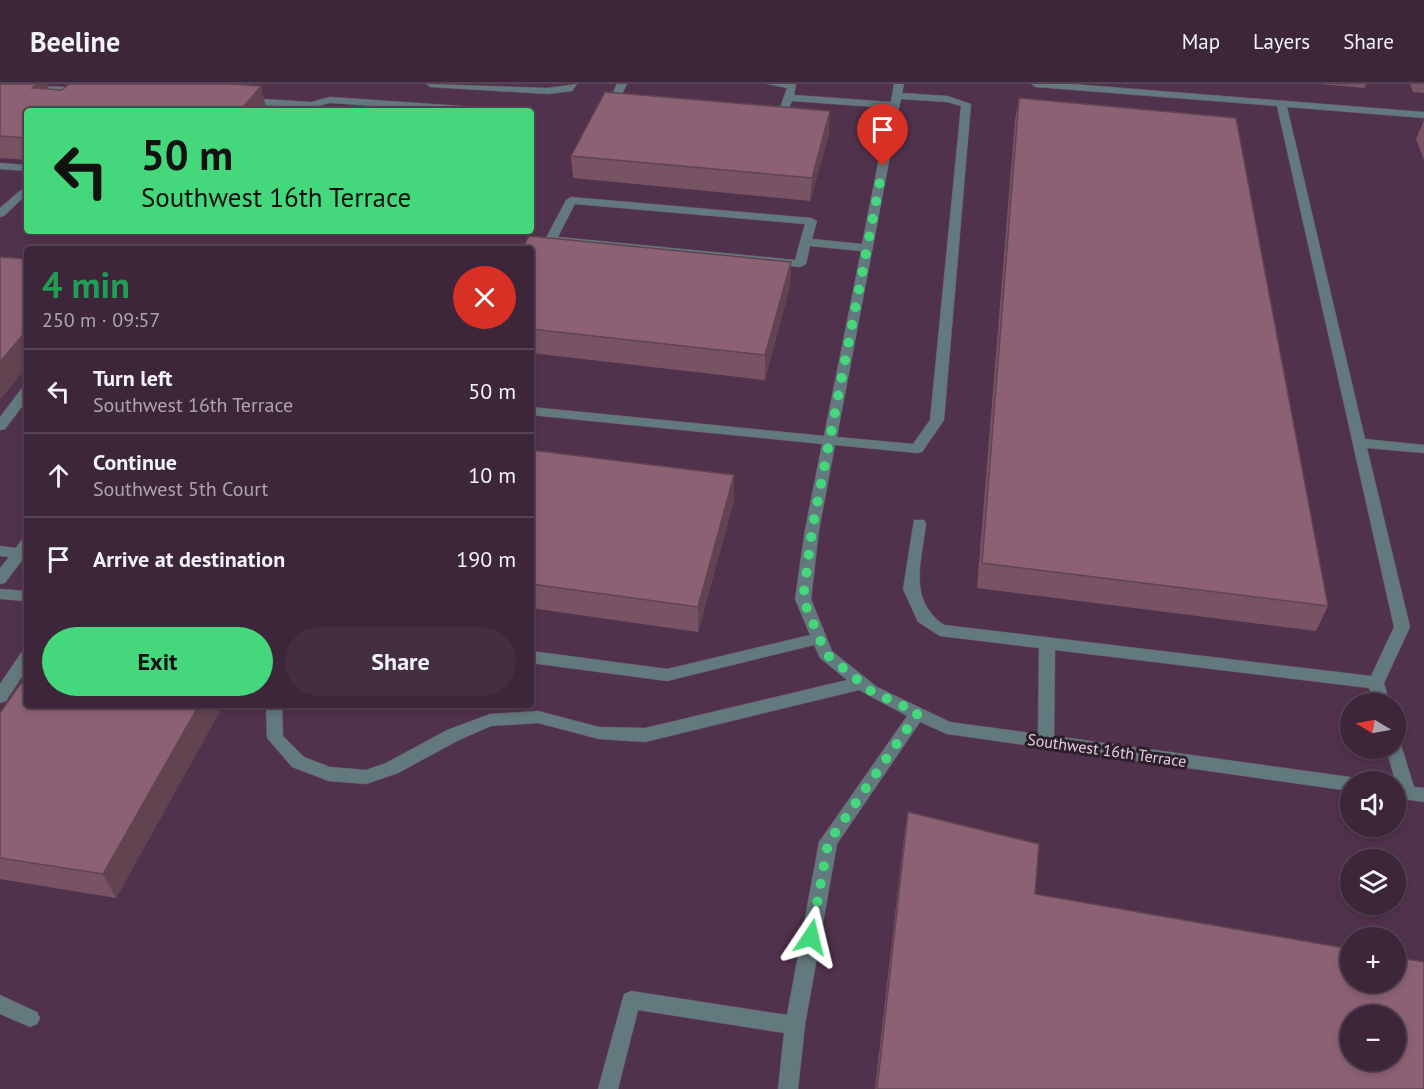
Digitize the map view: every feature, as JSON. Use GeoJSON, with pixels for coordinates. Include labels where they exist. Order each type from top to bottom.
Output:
{"type":"FeatureCollection","features":[{"type":"Feature","properties":{"kind":"street"},"geometry":{"type":"LineString","coordinates":[[431,84],[548,91],[569,89],[572,84]]}},
{"type":"Feature","properties":{"kind":"street"},"geometry":{"type":"LineString","coordinates":[[622,84],[615,97],[638,99]]}},
{"type":"Feature","properties":{"kind":"street"},"geometry":{"type":"LineString","coordinates":[[762,110],[784,111],[789,98],[792,86],[772,84]]}},
{"type":"Feature","properties":{"kind":"street"},"geometry":{"type":"LineString","coordinates":[[1036,84],[1424,115]]}},
{"type":"Feature","properties":{"kind":"street"},"geometry":{"type":"LineString","coordinates":[[0,85],[96,91]]}},
{"type":"Feature","properties":{"kind":"street"},"geometry":{"type":"LineString","coordinates":[[534,411],[917,449],[937,420],[966,104],[947,99],[897,95],[789,98]]}},
{"type":"Feature","properties":{"kind":"street","name":"Southwest 16th Terrace"},"geometry":{"type":"LineString","coordinates":[[897,95],[812,530],[803,599],[826,654],[867,687],[947,728],[1340,783]]}},
{"type":"Feature","properties":{"kind":"street"},"geometry":{"type":"LineString","coordinates":[[239,100],[309,108],[330,100],[447,108]]}},
{"type":"Feature","properties":{"kind":"street"},"geometry":{"type":"LineString","coordinates":[[1281,103],[1402,627],[1376,683],[1379,693]]}},
{"type":"Feature","properties":{"kind":"street"},"geometry":{"type":"LineString","coordinates":[[0,166],[24,168]]}},
{"type":"Feature","properties":{"kind":"street"},"geometry":{"type":"LineString","coordinates":[[0,214],[24,191]]}},
{"type":"Feature","properties":{"kind":"street"},"geometry":{"type":"LineString","coordinates":[[571,200],[811,221],[806,242],[800,264],[552,240],[571,200]]}},
{"type":"Feature","properties":{"kind":"street"},"geometry":{"type":"LineString","coordinates":[[806,242],[867,248]]}},
{"type":"Feature","properties":{"kind":"street"},"geometry":{"type":"LineString","coordinates":[[0,426],[24,395]]}},
{"type":"Feature","properties":{"kind":"street"},"geometry":{"type":"LineString","coordinates":[[1359,443],[1424,449]]}},
{"type":"Feature","properties":{"kind":"street"},"geometry":{"type":"LineString","coordinates":[[919,523],[911,589],[923,618],[940,630],[1376,683]]}},
{"type":"Feature","properties":{"kind":"street"},"geometry":{"type":"LineString","coordinates":[[0,551],[24,550]]}},
{"type":"Feature","properties":{"kind":"street"},"geometry":{"type":"LineString","coordinates":[[0,579],[24,551]]}},
{"type":"Feature","properties":{"kind":"street"},"geometry":{"type":"LineString","coordinates":[[0,594],[24,596]]}},
{"type":"Feature","properties":{"kind":"street"},"geometry":{"type":"LineString","coordinates":[[534,657],[667,675],[819,638]]}},
{"type":"Feature","properties":{"kind":"street"},"geometry":{"type":"LineString","coordinates":[[1046,741],[1047,643]]}},
{"type":"Feature","properties":{"kind":"street"},"geometry":{"type":"LineString","coordinates":[[0,697],[24,661]]}},
{"type":"Feature","properties":{"kind":"street"},"geometry":{"type":"LineString","coordinates":[[274,708],[276,738],[298,762],[329,774],[366,777],[392,768],[453,735],[490,720],[538,717],[599,733],[645,735],[867,687]]}},
{"type":"Feature","properties":{"kind":"street"},"geometry":{"type":"LineString","coordinates":[[788,1089],[795,1025],[828,843],[918,713]]}},
{"type":"Feature","properties":{"kind":"street"},"geometry":{"type":"LineString","coordinates":[[1398,759],[1409,793]]}},
{"type":"Feature","properties":{"kind":"street"},"geometry":{"type":"LineString","coordinates":[[608,1089],[631,1000],[795,1025]]}},
{"type":"Feature","properties":{"kind":"street"},"geometry":{"type":"LineString","coordinates":[[0,1004],[30,1018]]}},
{"type":"Feature","properties":{"kind":"building"},"geometry":{"type":"Polygon","coordinates":[[[0,84],[37,84],[32,88],[62,90],[69,84],[261,86],[243,108],[24,108],[24,138],[0,136],[0,84]]]}},
{"type":"Feature","properties":{"kind":"building"},"geometry":{"type":"Polygon","coordinates":[[[605,92],[830,111],[812,178],[571,156],[605,92]]]}},
{"type":"Feature","properties":{"kind":"building"},"geometry":{"type":"Polygon","coordinates":[[[1019,98],[1236,118],[1328,606],[982,563],[1019,98]]]}},
{"type":"Feature","properties":{"kind":"building"},"geometry":{"type":"Polygon","coordinates":[[[529,236],[791,262],[765,355],[534,329],[534,246],[524,246],[529,236]]]}},
{"type":"Feature","properties":{"kind":"building"},"geometry":{"type":"Polygon","coordinates":[[[0,257],[24,259],[24,334],[0,362],[0,257]]]}},
{"type":"Feature","properties":{"kind":"building"},"geometry":{"type":"Polygon","coordinates":[[[534,450],[734,475],[698,607],[534,584],[534,450]]]}},
{"type":"Feature","properties":{"kind":"building"},"geometry":{"type":"Polygon","coordinates":[[[21,683],[24,684],[24,708],[197,708],[103,874],[0,858],[0,713],[21,683]]]}},
{"type":"Feature","properties":{"kind":"building"},"geometry":{"type":"Polygon","coordinates":[[[908,812],[1039,844],[1035,894],[1340,947],[1340,993],[1406,993],[1406,959],[1424,962],[1424,1089],[877,1089],[908,812]]]}},
{"type":"Feature","properties":{"kind":"route"},"geometry":{"type":"LineString","coordinates":[[811,937],[828,843],[918,713],[871,691],[826,654],[803,599],[812,530],[883,166]]}}]}
